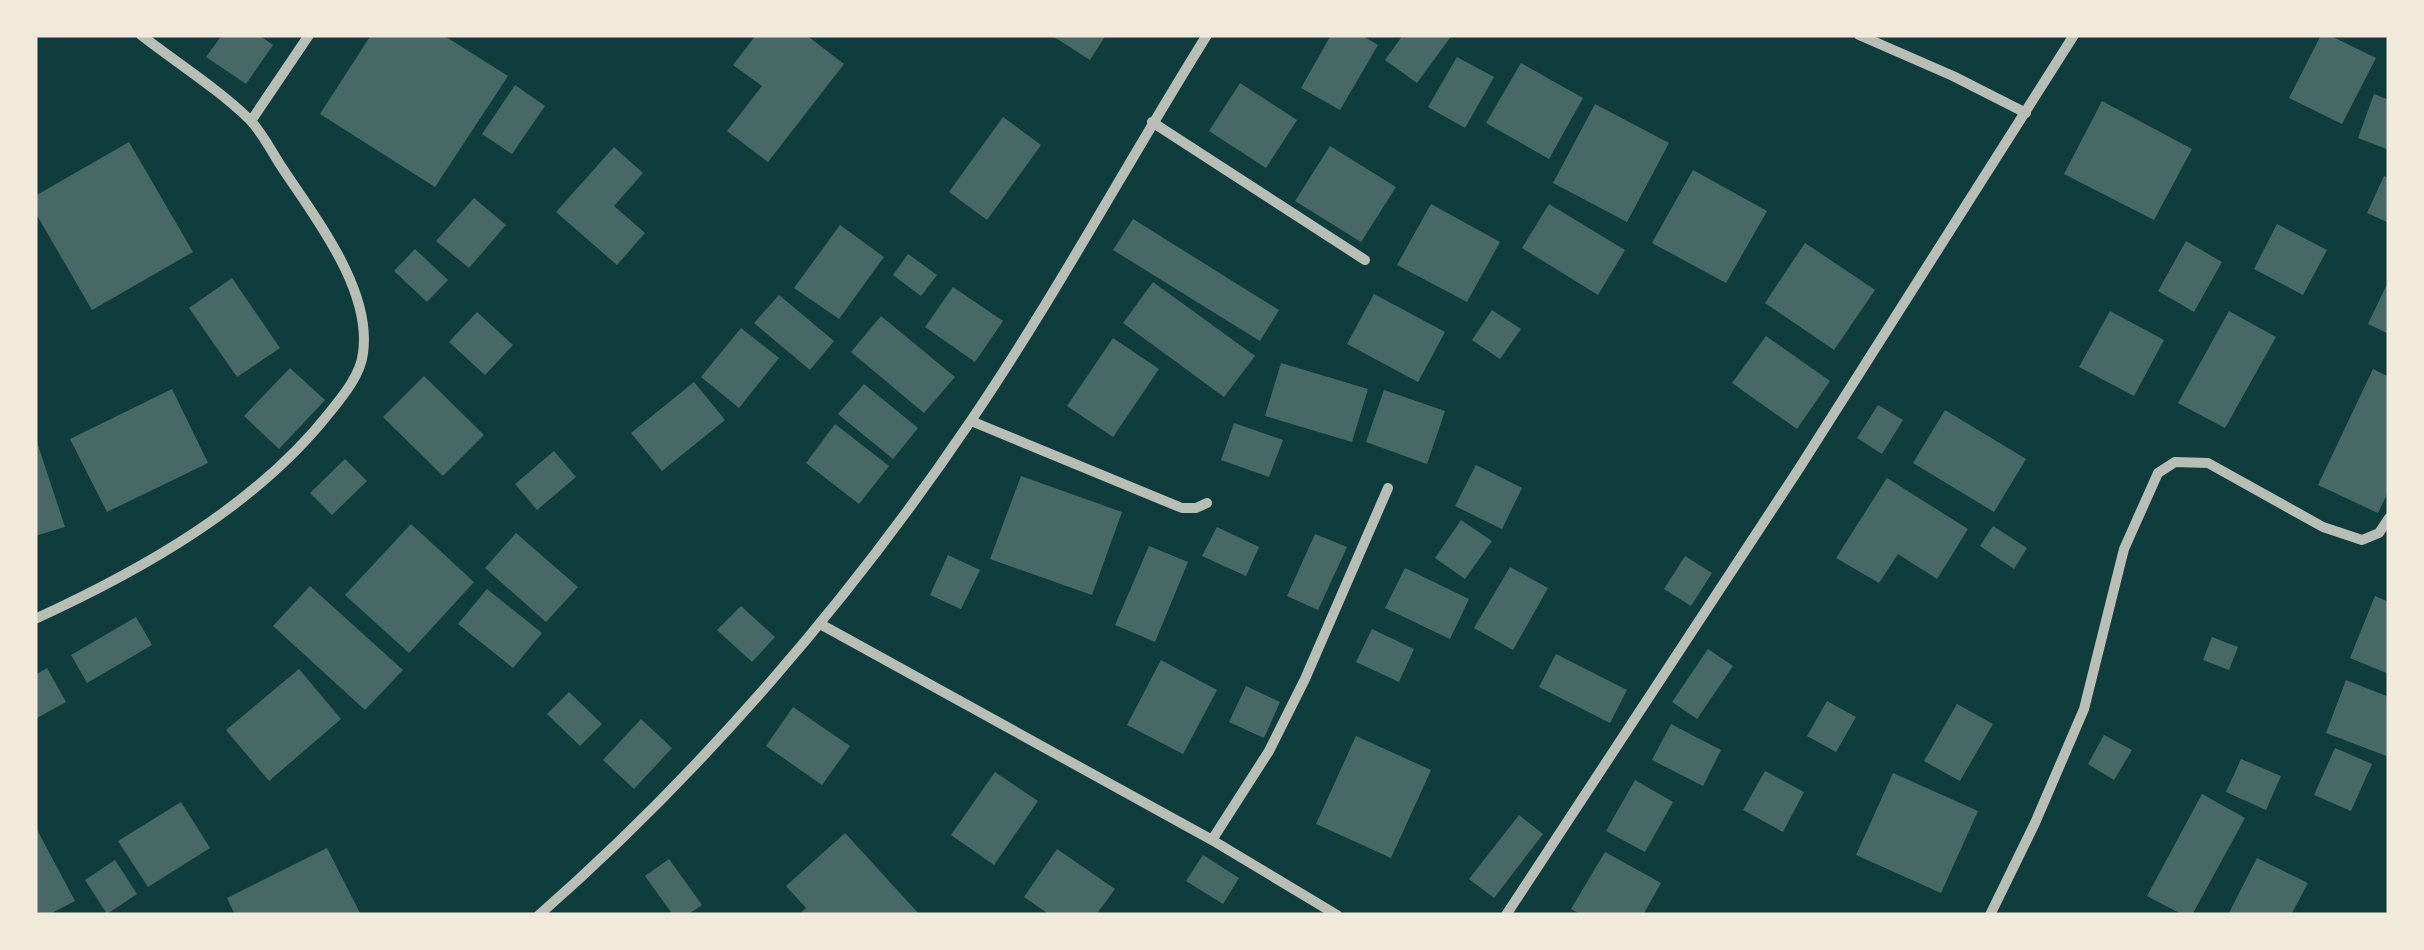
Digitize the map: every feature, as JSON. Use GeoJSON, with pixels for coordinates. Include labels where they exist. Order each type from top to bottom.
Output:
{"type":"FeatureCollection","features":[{"type":"Feature","properties":{"kind":"street"},"geometry":{"type":"LineString","coordinates":[[35,619],[97,591],[230,508],[315,431],[344,394],[363,357],[364,329],[356,296],[332,242],[251,121],[142,35]]}},
{"type":"Feature","properties":{"kind":"street"},"geometry":{"type":"LineString","coordinates":[[251,121],[309,35]]}},
{"type":"Feature","properties":{"kind":"street"},"geometry":{"type":"LineString","coordinates":[[539,915],[718,738],[822,625],[971,421],[1207,35]]}},
{"type":"Feature","properties":{"kind":"street"},"geometry":{"type":"LineString","coordinates":[[1859,35],[2026,113]]}},
{"type":"Feature","properties":{"kind":"street"},"geometry":{"type":"LineString","coordinates":[[1506,915],[1800,467],[2074,35]]}},
{"type":"Feature","properties":{"kind":"street"},"geometry":{"type":"LineString","coordinates":[[1152,122],[1365,260]]}},
{"type":"Feature","properties":{"kind":"street"},"geometry":{"type":"LineString","coordinates":[[971,421],[1182,508],[1207,504]]}},
{"type":"Feature","properties":{"kind":"street"},"geometry":{"type":"LineString","coordinates":[[1990,915],[2084,709],[2124,548],[2158,473],[2176,462],[2208,462],[2323,527],[2362,540],[2379,533],[2389,518]]}},
{"type":"Feature","properties":{"kind":"street"},"geometry":{"type":"LineString","coordinates":[[1212,840],[1270,751],[1388,488]]}},
{"type":"Feature","properties":{"kind":"street"},"geometry":{"type":"LineString","coordinates":[[822,625],[1212,840],[1337,915]]}},
{"type":"Feature","properties":{"kind":"building"},"geometry":{"type":"Polygon","coordinates":[[[222,35],[259,35],[273,45],[246,84],[206,57],[222,35]]]}},
{"type":"Feature","properties":{"kind":"building"},"geometry":{"type":"Polygon","coordinates":[[[371,35],[443,35],[508,76],[435,187],[320,114],[371,35]]]}},
{"type":"Feature","properties":{"kind":"building"},"geometry":{"type":"Polygon","coordinates":[[[756,35],[806,35],[844,64],[768,162],[727,131],[762,86],[733,65],[756,35]]]}},
{"type":"Feature","properties":{"kind":"building"},"geometry":{"type":"Polygon","coordinates":[[[1051,35],[1106,35],[1090,60],[1051,35]]]}},
{"type":"Feature","properties":{"kind":"building"},"geometry":{"type":"Polygon","coordinates":[[[1331,35],[1361,35],[1378,45],[1340,110],[1301,88],[1331,35]]]}},
{"type":"Feature","properties":{"kind":"building"},"geometry":{"type":"Polygon","coordinates":[[[1403,35],[1452,35],[1417,83],[1385,60],[1403,35]]]}},
{"type":"Feature","properties":{"kind":"building"},"geometry":{"type":"Polygon","coordinates":[[[2321,35],[2329,35],[2376,58],[2342,124],[2289,98],[2321,35]]]}},
{"type":"Feature","properties":{"kind":"building"},"geometry":{"type":"Polygon","coordinates":[[[1457,57],[1494,77],[1465,128],[1428,107],[1457,57]]]}},
{"type":"Feature","properties":{"kind":"building"},"geometry":{"type":"Polygon","coordinates":[[[1521,63],[1583,98],[1549,159],[1486,123],[1521,63]]]}},
{"type":"Feature","properties":{"kind":"building"},"geometry":{"type":"Polygon","coordinates":[[[1240,83],[1297,120],[1266,168],[1209,131],[1240,83]]]}},
{"type":"Feature","properties":{"kind":"building"},"geometry":{"type":"Polygon","coordinates":[[[515,85],[545,106],[512,154],[482,134],[515,85]]]}},
{"type":"Feature","properties":{"kind":"building"},"geometry":{"type":"Polygon","coordinates":[[[2374,94],[2389,100],[2389,150],[2358,138],[2374,94]]]}},
{"type":"Feature","properties":{"kind":"building"},"geometry":{"type":"Polygon","coordinates":[[[2102,101],[2192,149],[2154,220],[2064,174],[2102,101]]]}},
{"type":"Feature","properties":{"kind":"building"},"geometry":{"type":"Polygon","coordinates":[[[1595,104],[1669,143],[1627,222],[1553,183],[1595,104]]]}},
{"type":"Feature","properties":{"kind":"building"},"geometry":{"type":"Polygon","coordinates":[[[1003,117],[1041,145],[987,220],[949,192],[1003,117]]]}},
{"type":"Feature","properties":{"kind":"building"},"geometry":{"type":"Polygon","coordinates":[[[129,142],[193,252],[92,310],[35,212],[35,196],[129,142]]]}},
{"type":"Feature","properties":{"kind":"building"},"geometry":{"type":"Polygon","coordinates":[[[1330,146],[1396,187],[1361,242],[1295,201],[1330,146]]]}},
{"type":"Feature","properties":{"kind":"building"},"geometry":{"type":"Polygon","coordinates":[[[614,147],[643,173],[614,206],[645,233],[617,265],[556,212],[614,147]]]}},
{"type":"Feature","properties":{"kind":"building"},"geometry":{"type":"Polygon","coordinates":[[[1693,170],[1767,211],[1726,283],[1652,243],[1693,170]]]}},
{"type":"Feature","properties":{"kind":"building"},"geometry":{"type":"Polygon","coordinates":[[[2384,176],[2389,178],[2389,223],[2367,213],[2384,176]]]}},
{"type":"Feature","properties":{"kind":"building"},"geometry":{"type":"Polygon","coordinates":[[[474,198],[506,225],[469,268],[436,241],[474,198]]]}},
{"type":"Feature","properties":{"kind":"building"},"geometry":{"type":"Polygon","coordinates":[[[1431,204],[1500,242],[1467,302],[1397,265],[1431,204]]]}},
{"type":"Feature","properties":{"kind":"building"},"geometry":{"type":"Polygon","coordinates":[[[1549,204],[1625,250],[1598,295],[1522,248],[1549,204]]]}},
{"type":"Feature","properties":{"kind":"building"},"geometry":{"type":"Polygon","coordinates":[[[1133,219],[1279,310],[1260,341],[1113,250],[1133,219]]]}},
{"type":"Feature","properties":{"kind":"building"},"geometry":{"type":"Polygon","coordinates":[[[2277,224],[2327,250],[2303,295],[2254,269],[2277,224]]]}},
{"type":"Feature","properties":{"kind":"building"},"geometry":{"type":"Polygon","coordinates":[[[840,225],[884,257],[839,319],[794,288],[840,225]]]}},
{"type":"Feature","properties":{"kind":"building"},"geometry":{"type":"Polygon","coordinates":[[[2186,241],[2222,262],[2194,312],[2158,291],[2186,241]]]}},
{"type":"Feature","properties":{"kind":"building"},"geometry":{"type":"Polygon","coordinates":[[[1805,243],[1875,290],[1834,350],[1765,303],[1805,243]]]}},
{"type":"Feature","properties":{"kind":"building"},"geometry":{"type":"Polygon","coordinates":[[[415,249],[448,280],[427,302],[394,271],[415,249]]]}},
{"type":"Feature","properties":{"kind":"building"},"geometry":{"type":"Polygon","coordinates":[[[908,254],[937,275],[921,296],[893,275],[908,254]]]}},
{"type":"Feature","properties":{"kind":"building"},"geometry":{"type":"Polygon","coordinates":[[[232,278],[280,348],[237,377],[189,308],[232,278]]]}},
{"type":"Feature","properties":{"kind":"building"},"geometry":{"type":"Polygon","coordinates":[[[2389,280],[2389,334],[2368,324],[2389,280]]]}},
{"type":"Feature","properties":{"kind":"building"},"geometry":{"type":"Polygon","coordinates":[[[1153,282],[1255,356],[1224,397],[1123,323],[1153,282]]]}},
{"type":"Feature","properties":{"kind":"building"},"geometry":{"type":"Polygon","coordinates":[[[953,287],[1003,321],[975,362],[925,327],[953,287]]]}},
{"type":"Feature","properties":{"kind":"building"},"geometry":{"type":"Polygon","coordinates":[[[1374,294],[1445,332],[1418,382],[1347,344],[1374,294]]]}},
{"type":"Feature","properties":{"kind":"building"},"geometry":{"type":"Polygon","coordinates":[[[779,295],[834,341],[810,370],[754,323],[779,295]]]}},
{"type":"Feature","properties":{"kind":"building"},"geometry":{"type":"Polygon","coordinates":[[[1492,310],[1521,329],[1500,359],[1472,340],[1492,310]]]}},
{"type":"Feature","properties":{"kind":"building"},"geometry":{"type":"Polygon","coordinates":[[[2110,311],[2164,340],[2134,396],[2079,367],[2110,311]]]}},
{"type":"Feature","properties":{"kind":"building"},"geometry":{"type":"Polygon","coordinates":[[[2229,311],[2276,337],[2225,428],[2178,403],[2229,311]]]}},
{"type":"Feature","properties":{"kind":"building"},"geometry":{"type":"Polygon","coordinates":[[[477,312],[513,345],[485,375],[449,342],[477,312]]]}},
{"type":"Feature","properties":{"kind":"building"},"geometry":{"type":"Polygon","coordinates":[[[881,316],[955,377],[924,413],[851,352],[881,316]]]}},
{"type":"Feature","properties":{"kind":"building"},"geometry":{"type":"Polygon","coordinates":[[[741,328],[779,358],[739,408],[701,377],[741,328]]]}},
{"type":"Feature","properties":{"kind":"building"},"geometry":{"type":"Polygon","coordinates":[[[1766,336],[1830,381],[1797,429],[1732,383],[1766,336]]]}},
{"type":"Feature","properties":{"kind":"building"},"geometry":{"type":"Polygon","coordinates":[[[1113,338],[1159,369],[1113,437],[1067,406],[1113,338]]]}},
{"type":"Feature","properties":{"kind":"building"},"geometry":{"type":"Polygon","coordinates":[[[1281,363],[1368,389],[1352,442],[1265,416],[1281,363]]]}},
{"type":"Feature","properties":{"kind":"building"},"geometry":{"type":"Polygon","coordinates":[[[290,368],[325,400],[279,449],[244,416],[290,368]]]}},
{"type":"Feature","properties":{"kind":"building"},"geometry":{"type":"Polygon","coordinates":[[[2373,369],[2389,377],[2389,490],[2378,513],[2318,485],[2373,369]]]}},
{"type":"Feature","properties":{"kind":"building"},"geometry":{"type":"Polygon","coordinates":[[[424,376],[484,435],[443,476],[383,417],[424,376]]]}},
{"type":"Feature","properties":{"kind":"building"},"geometry":{"type":"Polygon","coordinates":[[[694,382],[725,420],[662,471],[631,433],[694,382]]]}},
{"type":"Feature","properties":{"kind":"building"},"geometry":{"type":"Polygon","coordinates":[[[864,384],[918,428],[893,459],[838,414],[864,384]]]}},
{"type":"Feature","properties":{"kind":"building"},"geometry":{"type":"Polygon","coordinates":[[[172,389],[208,463],[107,512],[70,439],[172,389]]]}},
{"type":"Feature","properties":{"kind":"building"},"geometry":{"type":"Polygon","coordinates":[[[1384,390],[1445,411],[1427,464],[1366,442],[1384,390]]]}},
{"type":"Feature","properties":{"kind":"building"},"geometry":{"type":"Polygon","coordinates":[[[1878,405],[1903,420],[1882,454],[1857,438],[1878,405]]]}},
{"type":"Feature","properties":{"kind":"building"},"geometry":{"type":"Polygon","coordinates":[[[1945,410],[2026,459],[1994,512],[1913,463],[1945,410]]]}},
{"type":"Feature","properties":{"kind":"building"},"geometry":{"type":"Polygon","coordinates":[[[1234,423],[1283,440],[1269,477],[1221,460],[1234,423]]]}},
{"type":"Feature","properties":{"kind":"building"},"geometry":{"type":"Polygon","coordinates":[[[835,424],[889,466],[859,504],[806,463],[835,424]]]}},
{"type":"Feature","properties":{"kind":"building"},"geometry":{"type":"Polygon","coordinates":[[[35,436],[65,527],[35,536],[35,436]]]}},
{"type":"Feature","properties":{"kind":"building"},"geometry":{"type":"Polygon","coordinates":[[[554,451],[576,477],[537,510],[515,484],[554,451]]]}},
{"type":"Feature","properties":{"kind":"building"},"geometry":{"type":"Polygon","coordinates":[[[345,459],[367,481],[332,515],[310,493],[345,459]]]}},
{"type":"Feature","properties":{"kind":"building"},"geometry":{"type":"Polygon","coordinates":[[[1476,465],[1522,488],[1502,529],[1455,506],[1476,465]]]}},
{"type":"Feature","properties":{"kind":"building"},"geometry":{"type":"Polygon","coordinates":[[[1021,476],[1122,512],[1092,595],[990,559],[1021,476]]]}},
{"type":"Feature","properties":{"kind":"building"},"geometry":{"type":"Polygon","coordinates":[[[1887,478],[1968,529],[1937,579],[1898,554],[1879,583],[1836,558],[1887,478]]]}},
{"type":"Feature","properties":{"kind":"building"},"geometry":{"type":"Polygon","coordinates":[[[1461,520],[1492,541],[1465,579],[1435,558],[1461,520]]]}},
{"type":"Feature","properties":{"kind":"building"},"geometry":{"type":"Polygon","coordinates":[[[411,524],[474,582],[409,653],[345,595],[411,524]]]}},
{"type":"Feature","properties":{"kind":"building"},"geometry":{"type":"Polygon","coordinates":[[[1993,526],[2027,548],[2014,569],[1980,546],[1993,526]]]}},
{"type":"Feature","properties":{"kind":"building"},"geometry":{"type":"Polygon","coordinates":[[[1217,527],[1259,547],[1246,576],[1202,556],[1217,527]]]}},
{"type":"Feature","properties":{"kind":"building"},"geometry":{"type":"Polygon","coordinates":[[[516,533],[578,587],[546,622],[485,568],[516,533]]]}},
{"type":"Feature","properties":{"kind":"building"},"geometry":{"type":"Polygon","coordinates":[[[1315,534],[1347,547],[1318,610],[1287,596],[1315,534]]]}},
{"type":"Feature","properties":{"kind":"building"},"geometry":{"type":"Polygon","coordinates":[[[1149,546],[1188,562],[1155,642],[1115,625],[1149,546]]]}},
{"type":"Feature","properties":{"kind":"building"},"geometry":{"type":"Polygon","coordinates":[[[948,555],[980,570],[961,609],[930,595],[948,555]]]}},
{"type":"Feature","properties":{"kind":"building"},"geometry":{"type":"Polygon","coordinates":[[[1685,556],[1712,573],[1691,606],[1664,589],[1685,556]]]}},
{"type":"Feature","properties":{"kind":"building"},"geometry":{"type":"Polygon","coordinates":[[[1510,567],[1548,588],[1513,650],[1474,628],[1510,567]]]}},
{"type":"Feature","properties":{"kind":"building"},"geometry":{"type":"Polygon","coordinates":[[[1405,568],[1469,599],[1450,639],[1385,608],[1405,568]]]}},
{"type":"Feature","properties":{"kind":"building"},"geometry":{"type":"Polygon","coordinates":[[[310,586],[403,670],[365,710],[273,626],[310,586]]]}},
{"type":"Feature","properties":{"kind":"building"},"geometry":{"type":"Polygon","coordinates":[[[487,589],[542,633],[513,668],[458,624],[487,589]]]}},
{"type":"Feature","properties":{"kind":"building"},"geometry":{"type":"Polygon","coordinates":[[[2375,596],[2389,602],[2389,674],[2350,658],[2375,596]]]}},
{"type":"Feature","properties":{"kind":"building"},"geometry":{"type":"Polygon","coordinates":[[[741,606],[775,637],[752,662],[717,630],[741,606]]]}},
{"type":"Feature","properties":{"kind":"building"},"geometry":{"type":"Polygon","coordinates":[[[136,617],[152,645],[87,683],[71,655],[136,617]]]}},
{"type":"Feature","properties":{"kind":"building"},"geometry":{"type":"Polygon","coordinates":[[[1372,629],[1414,649],[1399,682],[1356,662],[1372,629]]]}},
{"type":"Feature","properties":{"kind":"building"},"geometry":{"type":"Polygon","coordinates":[[[2212,637],[2238,647],[2229,670],[2203,660],[2212,637]]]}},
{"type":"Feature","properties":{"kind":"building"},"geometry":{"type":"Polygon","coordinates":[[[1708,649],[1733,666],[1697,719],[1672,702],[1708,649]]]}},
{"type":"Feature","properties":{"kind":"building"},"geometry":{"type":"Polygon","coordinates":[[[1556,654],[1627,690],[1610,723],[1539,687],[1556,654]]]}},
{"type":"Feature","properties":{"kind":"building"},"geometry":{"type":"Polygon","coordinates":[[[1161,660],[1217,690],[1183,754],[1127,725],[1161,660]]]}},
{"type":"Feature","properties":{"kind":"building"},"geometry":{"type":"Polygon","coordinates":[[[47,668],[66,702],[35,719],[35,675],[47,668]]]}},
{"type":"Feature","properties":{"kind":"building"},"geometry":{"type":"Polygon","coordinates":[[[299,669],[341,719],[269,781],[226,730],[299,669]]]}},
{"type":"Feature","properties":{"kind":"building"},"geometry":{"type":"Polygon","coordinates":[[[2346,680],[2389,697],[2389,757],[2326,733],[2346,680]]]}},
{"type":"Feature","properties":{"kind":"building"},"geometry":{"type":"Polygon","coordinates":[[[1246,686],[1280,702],[1264,738],[1229,722],[1246,686]]]}},
{"type":"Feature","properties":{"kind":"building"},"geometry":{"type":"Polygon","coordinates":[[[569,692],[602,724],[580,746],[547,714],[569,692]]]}},
{"type":"Feature","properties":{"kind":"building"},"geometry":{"type":"Polygon","coordinates":[[[1827,701],[1856,717],[1836,752],[1807,736],[1827,701]]]}},
{"type":"Feature","properties":{"kind":"building"},"geometry":{"type":"Polygon","coordinates":[[[1957,704],[1993,724],[1960,781],[1924,761],[1957,704]]]}},
{"type":"Feature","properties":{"kind":"building"},"geometry":{"type":"Polygon","coordinates":[[[793,707],[850,746],[822,785],[766,746],[793,707]]]}},
{"type":"Feature","properties":{"kind":"building"},"geometry":{"type":"Polygon","coordinates":[[[641,719],[672,748],[634,789],[603,760],[641,719]]]}},
{"type":"Feature","properties":{"kind":"building"},"geometry":{"type":"Polygon","coordinates":[[[1671,724],[1721,750],[1703,786],[1652,760],[1671,724]]]}},
{"type":"Feature","properties":{"kind":"building"},"geometry":{"type":"Polygon","coordinates":[[[2104,735],[2132,750],[2114,780],[2088,764],[2104,735]]]}},
{"type":"Feature","properties":{"kind":"building"},"geometry":{"type":"Polygon","coordinates":[[[1356,736],[1431,770],[1391,858],[1316,824],[1356,736]]]}},
{"type":"Feature","properties":{"kind":"building"},"geometry":{"type":"Polygon","coordinates":[[[2335,748],[2372,764],[2351,811],[2314,795],[2335,748]]]}},
{"type":"Feature","properties":{"kind":"building"},"geometry":{"type":"Polygon","coordinates":[[[2241,759],[2281,776],[2266,810],[2226,792],[2241,759]]]}},
{"type":"Feature","properties":{"kind":"building"},"geometry":{"type":"Polygon","coordinates":[[[1765,771],[1804,792],[1783,832],[1743,810],[1765,771]]]}},
{"type":"Feature","properties":{"kind":"building"},"geometry":{"type":"Polygon","coordinates":[[[995,772],[1038,801],[994,865],[951,835],[995,772]]]}},
{"type":"Feature","properties":{"kind":"building"},"geometry":{"type":"Polygon","coordinates":[[[1893,773],[1978,811],[1941,893],[1856,855],[1893,773]]]}},
{"type":"Feature","properties":{"kind":"building"},"geometry":{"type":"Polygon","coordinates":[[[1635,780],[1673,802],[1645,852],[1606,831],[1635,780]]]}},
{"type":"Feature","properties":{"kind":"building"},"geometry":{"type":"Polygon","coordinates":[[[2202,794],[2245,818],[2192,915],[2183,915],[2147,896],[2202,794]]]}},
{"type":"Feature","properties":{"kind":"building"},"geometry":{"type":"Polygon","coordinates":[[[181,802],[210,848],[148,887],[118,841],[181,802]]]}},
{"type":"Feature","properties":{"kind":"building"},"geometry":{"type":"Polygon","coordinates":[[[1519,815],[1543,834],[1494,898],[1469,879],[1519,815]]]}},
{"type":"Feature","properties":{"kind":"building"},"geometry":{"type":"Polygon","coordinates":[[[35,826],[75,901],[48,915],[35,915],[35,826]]]}},
{"type":"Feature","properties":{"kind":"building"},"geometry":{"type":"Polygon","coordinates":[[[845,833],[920,915],[798,915],[806,908],[786,886],[845,833]]]}},
{"type":"Feature","properties":{"kind":"building"},"geometry":{"type":"Polygon","coordinates":[[[327,848],[361,915],[235,915],[227,898],[327,848]]]}},
{"type":"Feature","properties":{"kind":"building"},"geometry":{"type":"Polygon","coordinates":[[[1057,849],[1115,889],[1096,915],[1050,915],[1024,897],[1057,849]]]}},
{"type":"Feature","properties":{"kind":"building"},"geometry":{"type":"Polygon","coordinates":[[[1605,852],[1661,883],[1643,915],[1581,915],[1571,909],[1605,852]]]}},
{"type":"Feature","properties":{"kind":"building"},"geometry":{"type":"Polygon","coordinates":[[[1203,855],[1239,878],[1223,904],[1186,881],[1203,855]]]}},
{"type":"Feature","properties":{"kind":"building"},"geometry":{"type":"Polygon","coordinates":[[[2257,858],[2308,883],[2291,915],[2228,915],[2257,858]]]}},
{"type":"Feature","properties":{"kind":"building"},"geometry":{"type":"Polygon","coordinates":[[[669,859],[702,905],[687,915],[673,915],[645,876],[669,859]]]}},
{"type":"Feature","properties":{"kind":"building"},"geometry":{"type":"Polygon","coordinates":[[[115,860],[137,894],[107,914],[85,880],[115,860]]]}}]}
